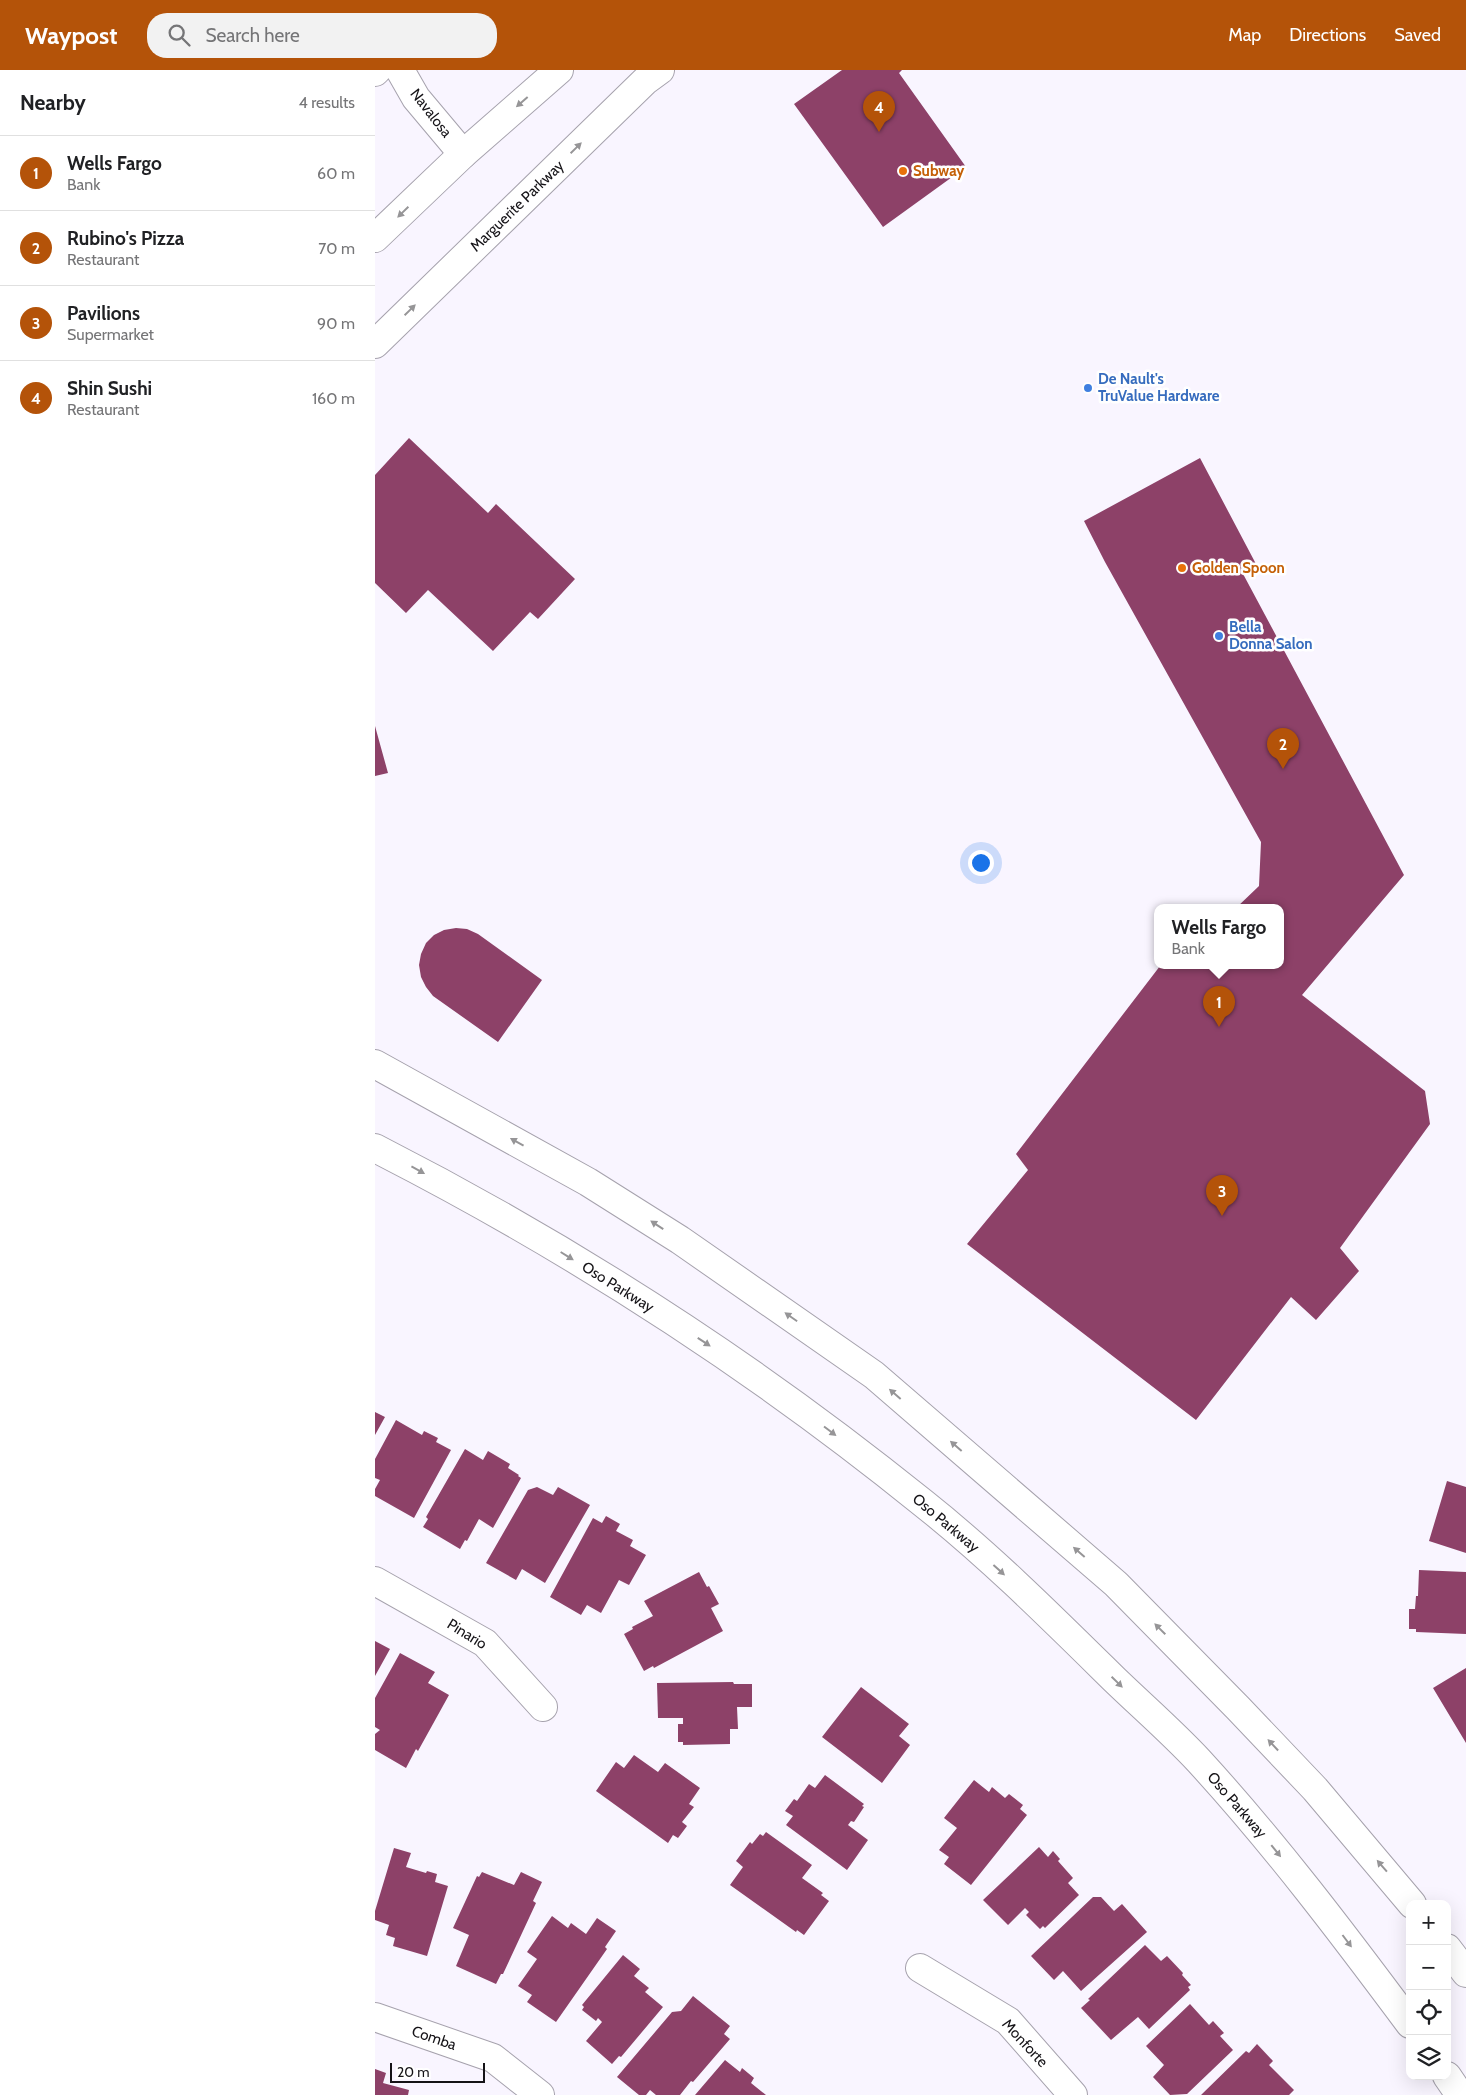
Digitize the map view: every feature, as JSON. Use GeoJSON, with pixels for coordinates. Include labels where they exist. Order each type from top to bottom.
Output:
{"type":"FeatureCollection","features":[{"type":"Feature","properties":{"kind":"main road","name":"Navalosa"},"geometry":{"type":"LineString","coordinates":[[400,70],[417,98],[463,154]]}},
{"type":"Feature","properties":{"kind":"main road"},"geometry":{"type":"LineString","coordinates":[[375,238],[463,154],[559,70]]}},
{"type":"Feature","properties":{"kind":"main road","name":"Marguerite Parkway"},"geometry":{"type":"LineString","coordinates":[[375,344],[645,81],[660,70]]}},
{"type":"Feature","properties":{"kind":"main road"},"geometry":{"type":"LineString","coordinates":[[375,1064],[588,1182],[680,1240],[874,1375],[1116,1584],[1315,1789],[1410,1900]]}},
{"type":"Feature","properties":{"kind":"main road","name":"Oso Parkway"},"geometry":{"type":"LineString","coordinates":[[375,1148],[525,1230],[679,1325],[783,1396],[923,1503],[1072,1636],[1197,1759],[1318,1902],[1406,2019]]}},
{"type":"Feature","properties":{"kind":"main road","name":"Pinario"},"geometry":{"type":"LineString","coordinates":[[375,1580],[485,1643],[543,1707]]}},
{"type":"Feature","properties":{"kind":"main road"},"geometry":{"type":"LineString","coordinates":[[1451,1953],[1466,1973]]}},
{"type":"Feature","properties":{"kind":"main road","name":"Monforte"},"geometry":{"type":"LineString","coordinates":[[920,1968],[1008,2021],[1073,2095]]}},
{"type":"Feature","properties":{"kind":"main road","name":"Comba"},"geometry":{"type":"LineString","coordinates":[[375,2017],[493,2058],[540,2095]]}},
{"type":"Feature","properties":{"kind":"main road"},"geometry":{"type":"LineString","coordinates":[[1450,2080],[1461,2095]]}},
{"type":"Feature","properties":{"kind":"building"},"geometry":{"type":"Polygon","coordinates":[[[842,70],[902,70],[899,73],[966,167],[883,227],[794,104],[842,70]]]}},
{"type":"Feature","properties":{"kind":"building"},"geometry":{"type":"Polygon","coordinates":[[[409,438],[488,513],[496,504],[575,579],[538,619],[530,612],[493,651],[428,590],[406,613],[375,583],[375,475],[409,438]]]}},
{"type":"Feature","properties":{"kind":"building"},"geometry":{"type":"Polygon","coordinates":[[[1200,458],[1256,564],[1242,572],[1404,875],[1302,995],[1425,1091],[1430,1124],[1340,1248],[1359,1271],[1316,1320],[1291,1297],[1196,1420],[967,1244],[1028,1170],[1016,1154],[1158,969],[1284,969],[1284,904],[1240,904],[1259,886],[1261,842],[1084,521],[1200,458]]]}},
{"type":"Feature","properties":{"kind":"building"},"geometry":{"type":"Polygon","coordinates":[[[375,726],[388,773],[375,776],[375,726]]]}},
{"type":"Feature","properties":{"kind":"building"},"geometry":{"type":"Polygon","coordinates":[[[467,929],[478,934],[542,980],[498,1042],[433,996],[421,977],[419,965],[426,943],[434,935],[444,930],[467,929]]]}},
{"type":"Feature","properties":{"kind":"building"},"geometry":{"type":"Polygon","coordinates":[[[375,1412],[385,1417],[375,1435],[375,1412]]]}},
{"type":"Feature","properties":{"kind":"building"},"geometry":{"type":"Polygon","coordinates":[[[396,1420],[422,1435],[424,1431],[438,1438],[436,1442],[451,1450],[414,1518],[375,1496],[375,1489],[380,1480],[375,1478],[375,1459],[396,1420]]]}},
{"type":"Feature","properties":{"kind":"building"},"geometry":{"type":"Polygon","coordinates":[[[465,1449],[483,1460],[488,1451],[510,1464],[508,1468],[521,1478],[493,1528],[479,1519],[467,1541],[465,1540],[460,1549],[423,1527],[428,1519],[426,1517],[465,1449]]]}},
{"type":"Feature","properties":{"kind":"building"},"geometry":{"type":"Polygon","coordinates":[[[1447,1481],[1466,1487],[1466,1553],[1429,1541],[1447,1481]]]}},
{"type":"Feature","properties":{"kind":"building"},"geometry":{"type":"Polygon","coordinates":[[[537,1487],[553,1495],[558,1487],[590,1505],[545,1583],[522,1569],[516,1580],[486,1563],[528,1490],[537,1487]]]}},
{"type":"Feature","properties":{"kind":"building"},"geometry":{"type":"Polygon","coordinates":[[[606,1516],[620,1524],[616,1531],[633,1540],[630,1546],[646,1555],[629,1585],[619,1580],[601,1613],[587,1605],[581,1615],[550,1597],[593,1518],[602,1523],[606,1516]]]}},
{"type":"Feature","properties":{"kind":"building"},"geometry":{"type":"Polygon","coordinates":[[[1419,1570],[1466,1572],[1466,1634],[1416,1632],[1416,1629],[1409,1629],[1409,1609],[1415,1609],[1416,1596],[1418,1596],[1419,1570]]]}},
{"type":"Feature","properties":{"kind":"building"},"geometry":{"type":"Polygon","coordinates":[[[699,1572],[719,1604],[711,1608],[723,1631],[654,1668],[653,1666],[644,1671],[624,1634],[633,1629],[632,1627],[653,1616],[644,1601],[699,1572]]]}},
{"type":"Feature","properties":{"kind":"building"},"geometry":{"type":"Polygon","coordinates":[[[375,1641],[390,1649],[375,1676],[375,1641]]]}},
{"type":"Feature","properties":{"kind":"building"},"geometry":{"type":"Polygon","coordinates":[[[400,1653],[435,1672],[428,1683],[449,1695],[418,1751],[416,1749],[406,1768],[375,1750],[375,1734],[380,1730],[375,1727],[375,1698],[400,1653]]]}},
{"type":"Feature","properties":{"kind":"building"},"geometry":{"type":"Polygon","coordinates":[[[1466,1668],[1466,1743],[1433,1688],[1466,1668]]]}},
{"type":"Feature","properties":{"kind":"building"},"geometry":{"type":"Polygon","coordinates":[[[733,1682],[734,1684],[752,1684],[752,1707],[737,1707],[738,1729],[730,1729],[730,1744],[683,1745],[683,1742],[678,1742],[678,1724],[683,1724],[683,1718],[658,1718],[657,1683],[733,1682]]]}},
{"type":"Feature","properties":{"kind":"building"},"geometry":{"type":"Polygon","coordinates":[[[861,1687],[909,1724],[899,1736],[910,1745],[882,1783],[822,1737],[861,1687]]]}},
{"type":"Feature","properties":{"kind":"building"},"geometry":{"type":"Polygon","coordinates":[[[634,1755],[658,1772],[665,1763],[700,1788],[689,1804],[694,1807],[682,1822],[687,1826],[678,1838],[673,1835],[668,1843],[596,1791],[616,1762],[624,1768],[634,1755]]]}},
{"type":"Feature","properties":{"kind":"building"},"geometry":{"type":"Polygon","coordinates":[[[825,1775],[864,1804],[854,1822],[851,1821],[848,1825],[868,1840],[847,1870],[786,1825],[793,1816],[785,1811],[794,1799],[797,1801],[809,1784],[815,1788],[825,1775]]]}},
{"type":"Feature","properties":{"kind":"building"},"geometry":{"type":"Polygon","coordinates":[[[974,1780],[989,1792],[992,1787],[1005,1798],[1009,1794],[1023,1805],[1020,1809],[1027,1815],[971,1885],[944,1864],[949,1857],[939,1850],[957,1828],[944,1818],[974,1780]]]}},
{"type":"Feature","properties":{"kind":"building"},"geometry":{"type":"Polygon","coordinates":[[[766,1832],[812,1865],[802,1878],[823,1893],[821,1895],[829,1901],[804,1935],[797,1930],[796,1932],[730,1885],[743,1867],[736,1861],[750,1842],[752,1844],[760,1834],[763,1836],[766,1832]]]}},
{"type":"Feature","properties":{"kind":"building"},"geometry":{"type":"Polygon","coordinates":[[[1039,1847],[1048,1857],[1053,1851],[1060,1859],[1058,1861],[1073,1878],[1068,1883],[1079,1895],[1045,1928],[1043,1926],[1040,1929],[1026,1915],[1029,1912],[1025,1908],[1008,1925],[983,1900],[1039,1847]]]}},
{"type":"Feature","properties":{"kind":"building"},"geometry":{"type":"Polygon","coordinates":[[[394,1848],[411,1853],[406,1867],[437,1874],[435,1882],[448,1886],[427,1956],[393,1946],[395,1938],[386,1935],[389,1925],[375,1920],[375,1911],[394,1848]]]}},
{"type":"Feature","properties":{"kind":"building"},"geometry":{"type":"Polygon","coordinates":[[[482,1872],[514,1885],[521,1872],[542,1882],[533,1901],[536,1903],[503,1974],[501,1974],[496,1984],[456,1966],[469,1935],[453,1928],[477,1876],[479,1877],[482,1872]]]}},
{"type":"Feature","properties":{"kind":"building"},"geometry":{"type":"Polygon","coordinates":[[[1093,1897],[1101,1897],[1114,1911],[1122,1904],[1147,1932],[1081,1991],[1063,1971],[1054,1980],[1031,1956],[1093,1897]]]}},
{"type":"Feature","properties":{"kind":"building"},"geometry":{"type":"Polygon","coordinates":[[[552,1916],[568,1928],[571,1923],[586,1934],[597,1918],[616,1931],[605,1947],[607,1949],[556,2022],[527,2002],[532,1995],[518,1986],[537,1959],[527,1952],[552,1916]]]}},
{"type":"Feature","properties":{"kind":"building"},"geometry":{"type":"Polygon","coordinates":[[[1145,1945],[1161,1961],[1167,1956],[1183,1973],[1182,1975],[1191,1985],[1188,1987],[1190,1990],[1149,2029],[1138,2017],[1111,2040],[1081,2008],[1090,2000],[1088,1999],[1145,1945]]]}},
{"type":"Feature","properties":{"kind":"building"},"geometry":{"type":"Polygon","coordinates":[[[623,1955],[640,1969],[634,1976],[649,1988],[645,1992],[663,2007],[621,2057],[619,2056],[612,2064],[586,2041],[602,2022],[598,2018],[596,2021],[582,2010],[584,2007],[582,2005],[623,1955]]]}},
{"type":"Feature","properties":{"kind":"building"},"geometry":{"type":"Polygon","coordinates":[[[693,1996],[730,2026],[724,2034],[730,2039],[680,2095],[656,2095],[650,2090],[646,2095],[639,2095],[617,2077],[672,2012],[681,2011],[693,1996]]]}},
{"type":"Feature","properties":{"kind":"building"},"geometry":{"type":"Polygon","coordinates":[[[1190,2004],[1209,2025],[1213,2021],[1224,2033],[1220,2036],[1233,2050],[1187,2094],[1170,2095],[1153,2077],[1164,2065],[1146,2046],[1190,2004]]]}},
{"type":"Feature","properties":{"kind":"building"},"geometry":{"type":"Polygon","coordinates":[[[1257,2044],[1273,2061],[1269,2065],[1294,2090],[1289,2095],[1201,2095],[1246,2051],[1249,2053],[1257,2044]]]}},
{"type":"Feature","properties":{"kind":"building"},"geometry":{"type":"Polygon","coordinates":[[[725,2060],[740,2072],[742,2068],[754,2078],[751,2083],[766,2095],[695,2095],[725,2060]]]}},
{"type":"Feature","properties":{"kind":"building"},"geometry":{"type":"Polygon","coordinates":[[[375,2069],[386,2073],[383,2083],[409,2090],[408,2095],[375,2095],[375,2069]]]}},
{"type":"Feature","properties":{"kind":"place","name":"Shin Sushi"},"geometry":{"type":"Point","coordinates":[879,132]}},
{"type":"Feature","properties":{"kind":"place","name":"Subway"},"geometry":{"type":"Point","coordinates":[903,171]}},
{"type":"Feature","properties":{"kind":"place","name":"De Nault's TruValue Hardware"},"geometry":{"type":"Point","coordinates":[1088,388]}},
{"type":"Feature","properties":{"kind":"place","name":"Golden Spoon"},"geometry":{"type":"Point","coordinates":[1182,568]}},
{"type":"Feature","properties":{"kind":"place","name":"Bella Donna Salon"},"geometry":{"type":"Point","coordinates":[1219,636]}},
{"type":"Feature","properties":{"kind":"place","name":"Rubino's Pizza"},"geometry":{"type":"Point","coordinates":[1283,769]}},
{"type":"Feature","properties":{"kind":"place","name":"Wells Fargo"},"geometry":{"type":"Point","coordinates":[1219,1027]}},
{"type":"Feature","properties":{"kind":"place","name":"Pavilions"},"geometry":{"type":"Point","coordinates":[1222,1216]}}]}
